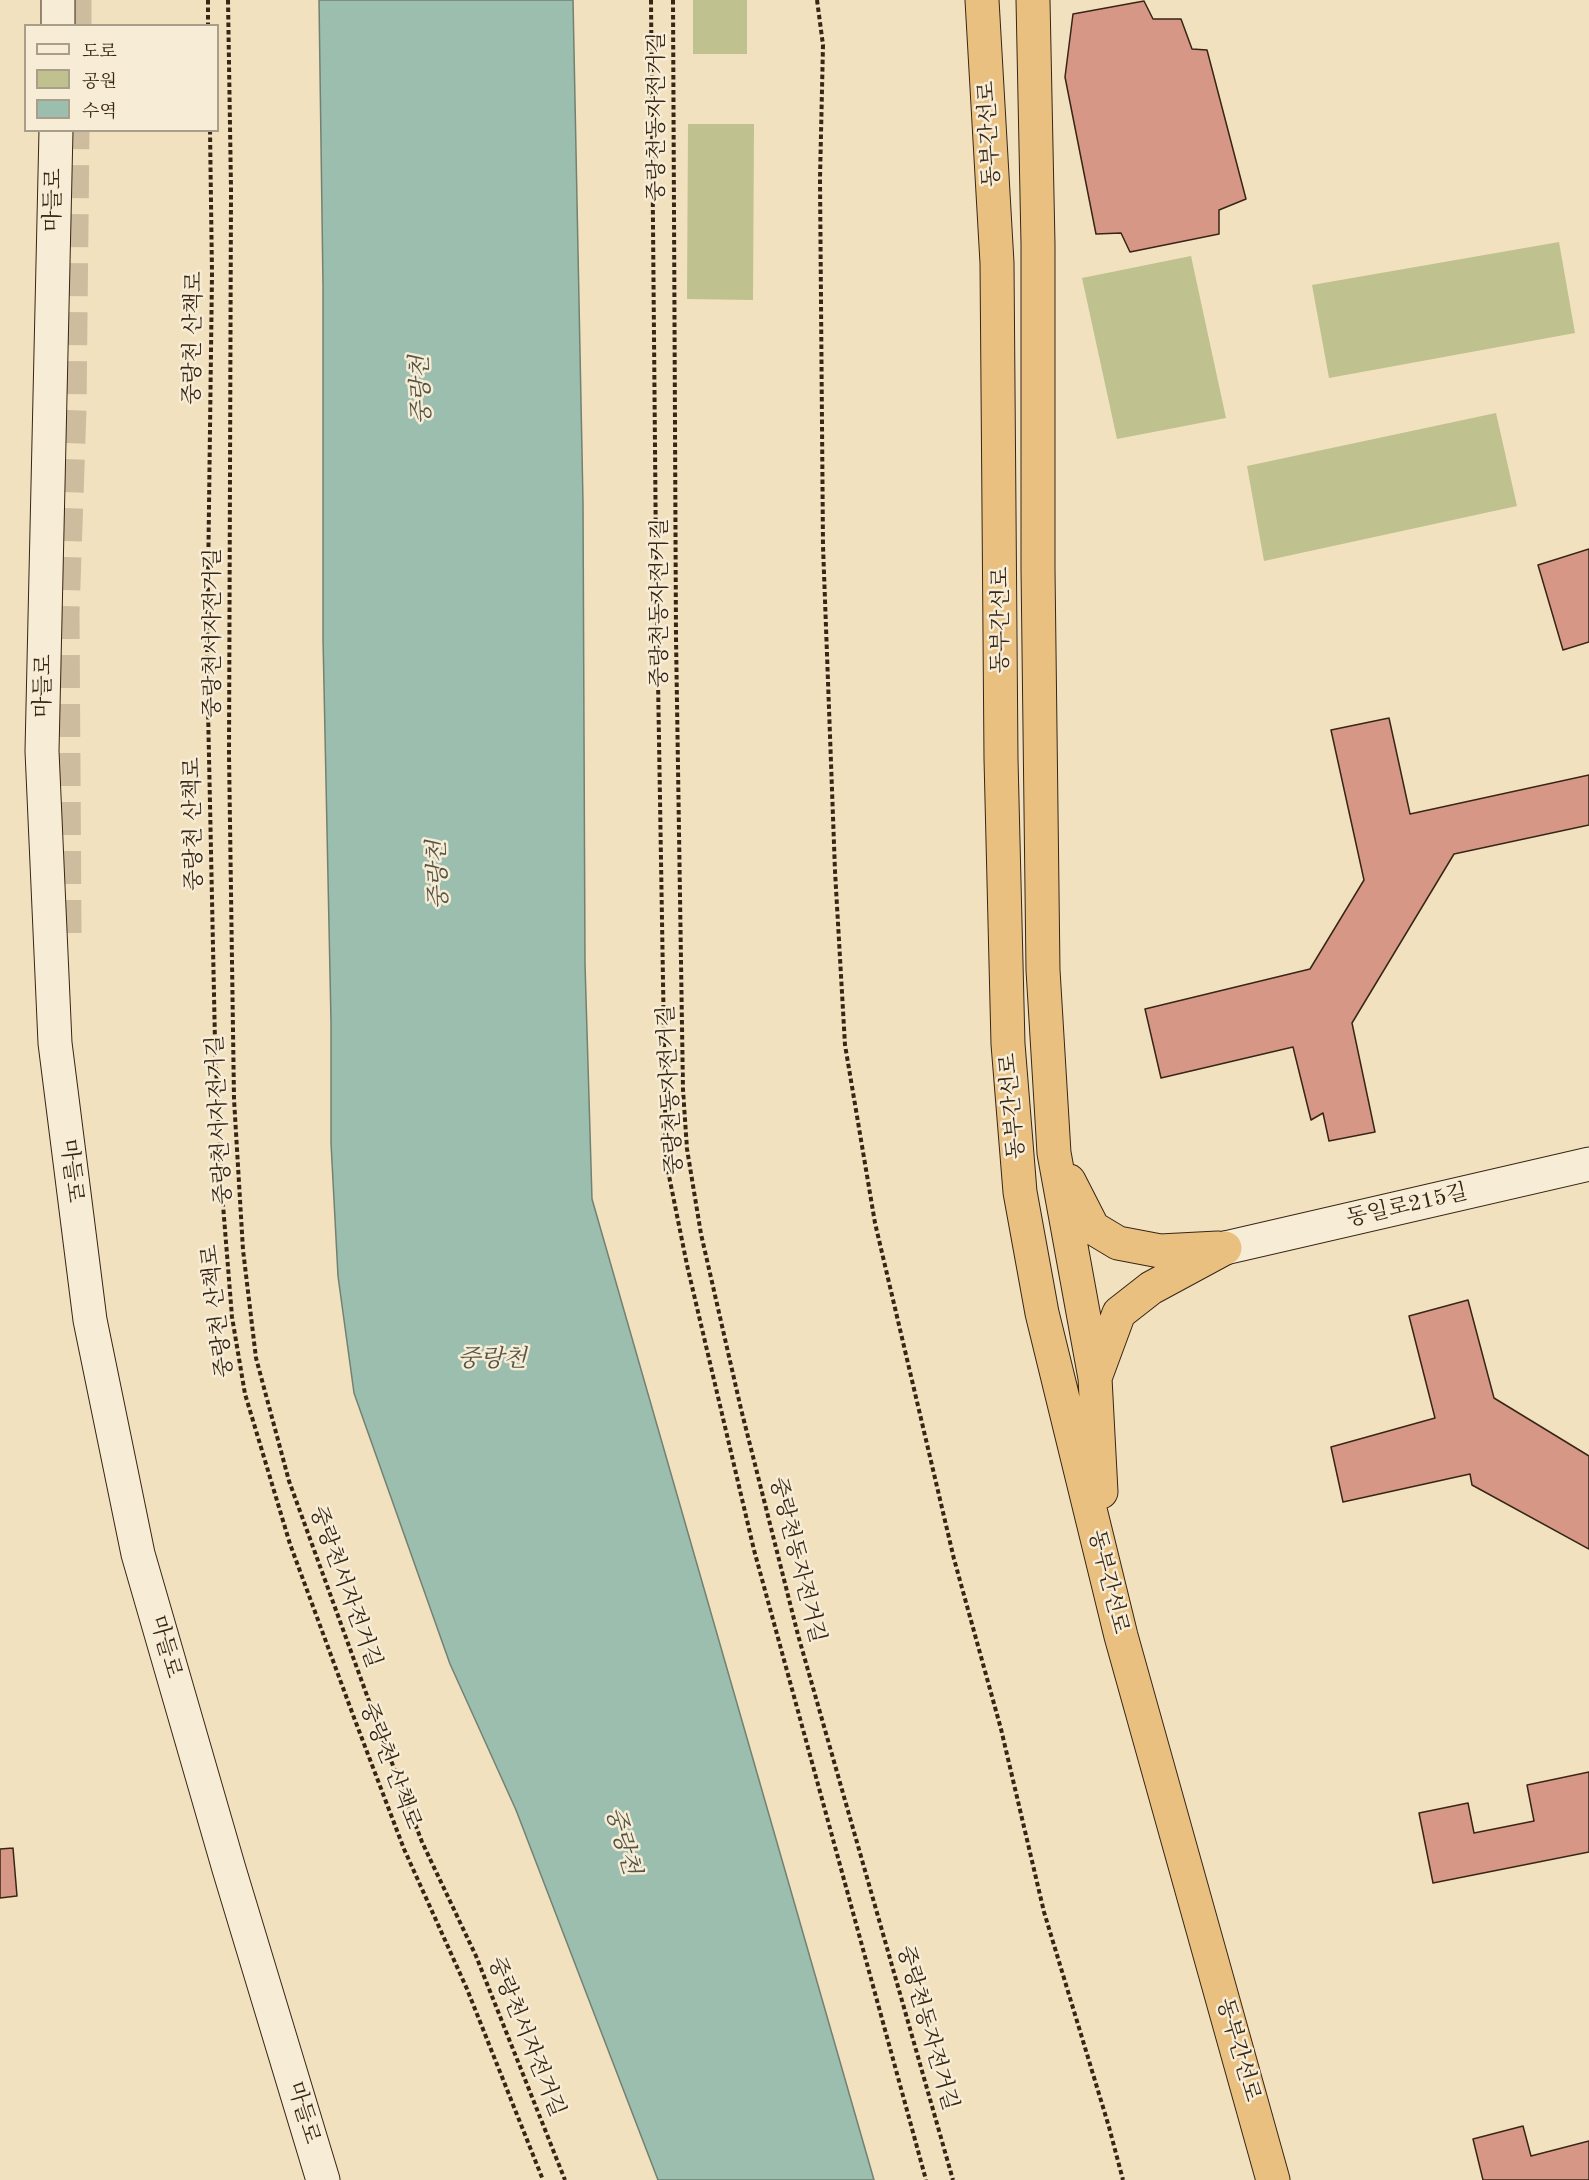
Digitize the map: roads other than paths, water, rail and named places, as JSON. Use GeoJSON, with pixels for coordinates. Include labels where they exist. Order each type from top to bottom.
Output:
{"type":"FeatureCollection","features":[{"type":"Feature","properties":{"kind":"highway","name":"동부간선로"},"geometry":{"type":"LineString","coordinates":[[982,0],[997,263],[1001,759],[1008,1044],[1020,1192],[1042,1313],[1121,1636],[1273,2180]]}},
{"type":"Feature","properties":{"kind":"highway"},"geometry":{"type":"LineString","coordinates":[[1033,0],[1038,244],[1038,569],[1043,970],[1054,1153],[1095,1378],[1105,1572]]}},
{"type":"Feature","properties":{"kind":"highway"},"geometry":{"type":"LineString","coordinates":[[1054,1153],[1093,1228],[1118,1243],[1160,1251],[1225,1248]]}},
{"type":"Feature","properties":{"kind":"highway"},"geometry":{"type":"LineString","coordinates":[[1095,1378],[1119,1313],[1151,1288],[1225,1248]]}},
{"type":"Feature","properties":{"kind":"highway"},"geometry":{"type":"LineString","coordinates":[[1242,2065],[1294,2180]]}},
{"type":"Feature","properties":{"kind":"main road"},"geometry":{"type":"LineString","coordinates":[[58,0],[58,24]]}},
{"type":"Feature","properties":{"kind":"main road","name":"마들로"},"geometry":{"type":"LineString","coordinates":[[56,132],[42,751],[55,1043],[90,1320],[138,1554],[229,1869],[323,2180]]}},
{"type":"Feature","properties":{"kind":"main road","name":"동일로215길"},"geometry":{"type":"LineString","coordinates":[[1225,1248],[1589,1164]]}},
{"type":"Feature","properties":{"kind":"water","name":"중랑천"},"geometry":{"type":"Polygon","coordinates":[[[319,0],[573,0],[583,502],[585,964],[592,1199],[874,2180],[658,2180],[516,1810],[450,1664],[354,1393],[338,1276],[331,1143],[331,1022],[323,638],[323,286],[319,0]]]}},
{"type":"Feature","properties":{"kind":"tunnel"},"geometry":{"type":"LineString","coordinates":[[75,0],[75,24]]}},
{"type":"Feature","properties":{"kind":"tunnel"},"geometry":{"type":"LineString","coordinates":[[65,933],[63,613],[70,409],[73,132]]}}]}
